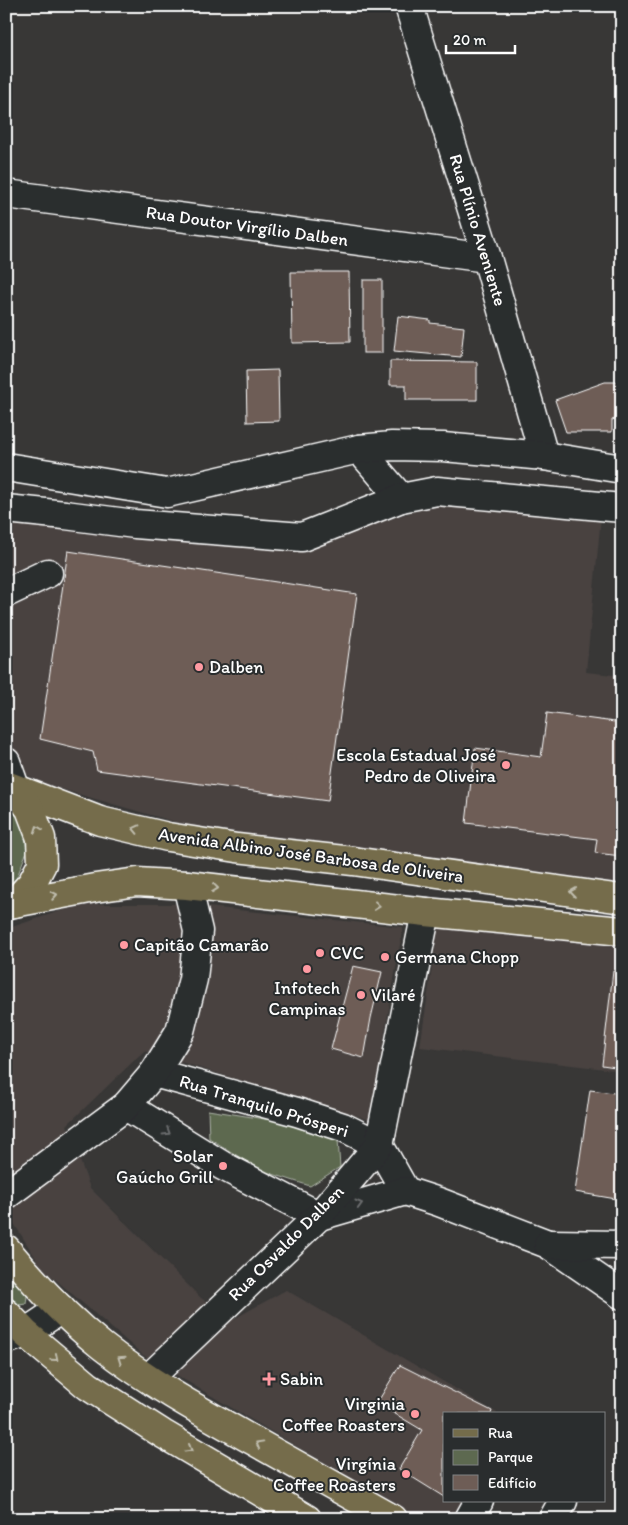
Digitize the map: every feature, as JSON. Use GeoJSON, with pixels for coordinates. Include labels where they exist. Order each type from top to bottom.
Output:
{"type":"FeatureCollection","features":[{"type":"Feature","properties":{"kind":"main road","name":"Avenida Albino José Barbosa de Oliveira"},"geometry":{"type":"LineString","coordinates":[[11,787],[100,821],[168,837],[237,848],[353,861],[622,899]]}},
{"type":"Feature","properties":{"kind":"main road"},"geometry":{"type":"LineString","coordinates":[[10,904],[32,883],[42,864],[41,838],[30,808],[11,787]]}},
{"type":"Feature","properties":{"kind":"main road"},"geometry":{"type":"LineString","coordinates":[[346,902],[353,861]]}},
{"type":"Feature","properties":{"kind":"main road"},"geometry":{"type":"LineString","coordinates":[[10,904],[137,882],[187,885],[426,912],[622,930]]}},
{"type":"Feature","properties":{"kind":"main road"},"geometry":{"type":"LineString","coordinates":[[6,1249],[22,1269],[61,1309],[102,1346],[210,1417],[393,1519]]}},
{"type":"Feature","properties":{"kind":"main road"},"geometry":{"type":"LineString","coordinates":[[6,1313],[16,1336],[88,1386],[162,1434],[307,1519]]}},
{"type":"Feature","properties":{"kind":"street","name":"Rua Plínio Aveniente"},"geometry":{"type":"LineString","coordinates":[[408,6],[487,258],[544,456]]}},
{"type":"Feature","properties":{"kind":"street","name":"Rua Doutor Virgílio Dalben"},"geometry":{"type":"LineString","coordinates":[[6,194],[487,258]]}},
{"type":"Feature","properties":{"kind":"street"},"geometry":{"type":"LineString","coordinates":[[6,467],[167,493],[359,449],[401,446],[443,447],[544,456],[622,469]]}},
{"type":"Feature","properties":{"kind":"street"},"geometry":{"type":"LineString","coordinates":[[359,449],[401,498]]}},
{"type":"Feature","properties":{"kind":"street"},"geometry":{"type":"LineString","coordinates":[[6,509],[135,524],[302,537],[401,498],[436,491],[622,508]]}},
{"type":"Feature","properties":{"kind":"street"},"geometry":{"type":"LineString","coordinates":[[6,593],[48,572]]}},
{"type":"Feature","properties":{"kind":"street"},"geometry":{"type":"LineString","coordinates":[[6,762],[11,787]]}},
{"type":"Feature","properties":{"kind":"street"},"geometry":{"type":"LineString","coordinates":[[6,1195],[126,1106],[154,1073],[180,1031],[193,978],[198,931],[187,885]]}},
{"type":"Feature","properties":{"kind":"street","name":"Rua Osvaldo Dalben"},"geometry":{"type":"LineString","coordinates":[[149,1378],[319,1216],[378,1144],[426,912]]}},
{"type":"Feature","properties":{"kind":"street","name":"Rua Tranquilo Prósperi"},"geometry":{"type":"LineString","coordinates":[[154,1073],[297,1112],[343,1127],[378,1144]]}},
{"type":"Feature","properties":{"kind":"street"},"geometry":{"type":"LineString","coordinates":[[126,1106],[223,1166],[319,1216],[404,1191],[439,1202],[548,1244],[622,1295]]}},
{"type":"Feature","properties":{"kind":"street"},"geometry":{"type":"LineString","coordinates":[[378,1144],[404,1191]]}},
{"type":"Feature","properties":{"kind":"street"},"geometry":{"type":"LineString","coordinates":[[548,1244],[622,1245]]}},
{"type":"Feature","properties":{"kind":"street"},"geometry":{"type":"LineString","coordinates":[[16,1336],[61,1309]]}},
{"type":"Feature","properties":{"kind":"street"},"geometry":{"type":"LineString","coordinates":[[469,1519],[478,1502]]}},
{"type":"Feature","properties":{"kind":"street"},"geometry":{"type":"LineString","coordinates":[[552,1519],[562,1502]]}},
{"type":"Feature","properties":{"kind":"shaded area"},"geometry":{"type":"Polygon","coordinates":[[[423,501],[601,517],[586,672],[622,676],[622,886],[189,826],[40,783],[6,761],[6,518],[302,548],[418,510],[423,501]]]}},
{"type":"Feature","properties":{"kind":"shaded area"},"geometry":{"type":"Polygon","coordinates":[[[81,904],[179,904],[403,927],[370,1120],[144,1051],[67,1125],[90,1188],[201,1298],[232,1320],[286,1290],[496,1412],[443,1412],[443,1502],[486,1502],[477,1519],[418,1519],[143,1355],[42,1268],[6,1211],[6,929],[81,904]]]}},
{"type":"Feature","properties":{"kind":"shaded area"},"geometry":{"type":"Polygon","coordinates":[[[439,921],[622,938],[622,1071],[420,1047],[439,921]]]}},
{"type":"Feature","properties":{"kind":"green space"},"geometry":{"type":"Polygon","coordinates":[[[6,800],[23,823],[27,851],[17,877],[6,888],[6,800]]]}},
{"type":"Feature","properties":{"kind":"green space"},"geometry":{"type":"Polygon","coordinates":[[[208,1110],[277,1121],[338,1140],[340,1167],[310,1186],[260,1170],[209,1138],[208,1110]]]}},
{"type":"Feature","properties":{"kind":"green space"},"geometry":{"type":"Polygon","coordinates":[[[6,1267],[27,1296],[26,1304],[19,1305],[10,1296],[6,1288],[6,1267]]]}},
{"type":"Feature","properties":{"kind":"building"},"geometry":{"type":"Polygon","coordinates":[[[291,272],[349,272],[350,342],[292,343],[291,272]]]}},
{"type":"Feature","properties":{"kind":"building"},"geometry":{"type":"Polygon","coordinates":[[[363,280],[382,280],[382,353],[363,353],[363,280]]]}},
{"type":"Feature","properties":{"kind":"building"},"geometry":{"type":"Polygon","coordinates":[[[398,316],[430,320],[430,323],[464,327],[461,357],[394,351],[398,316]]]}},
{"type":"Feature","properties":{"kind":"building"},"geometry":{"type":"Polygon","coordinates":[[[390,361],[477,362],[477,400],[406,400],[406,385],[390,385],[390,361]]]}},
{"type":"Feature","properties":{"kind":"building"},"geometry":{"type":"Polygon","coordinates":[[[278,370],[279,421],[247,422],[246,371],[278,370]]]}},
{"type":"Feature","properties":{"kind":"building"},"geometry":{"type":"Polygon","coordinates":[[[605,382],[622,382],[622,417],[612,420],[612,432],[566,432],[555,400],[605,382]]]}},
{"type":"Feature","properties":{"kind":"building","name":"Dalben"},"geometry":{"type":"Polygon","coordinates":[[[68,551],[357,594],[328,801],[97,770],[93,752],[40,739],[68,551]]]}},
{"type":"Feature","properties":{"kind":"building"},"geometry":{"type":"Polygon","coordinates":[[[547,713],[622,723],[622,856],[595,853],[597,839],[466,823],[475,748],[541,757],[547,713]]]}},
{"type":"Feature","properties":{"kind":"building","name":"Vilaré"},"geometry":{"type":"Polygon","coordinates":[[[353,966],[382,972],[364,1058],[331,1049],[353,966]]]}},
{"type":"Feature","properties":{"kind":"building"},"geometry":{"type":"Polygon","coordinates":[[[613,971],[622,971],[622,1068],[602,1065],[613,971]]]}},
{"type":"Feature","properties":{"kind":"building"},"geometry":{"type":"Polygon","coordinates":[[[590,1090],[622,1094],[622,1200],[575,1192],[590,1090]]]}},
{"type":"Feature","properties":{"kind":"building"},"geometry":{"type":"Polygon","coordinates":[[[400,1365],[492,1411],[443,1412],[443,1496],[399,1469],[422,1430],[377,1403],[400,1365]]]}},
{"type":"Feature","properties":{"kind":"place","name":"Dalben"},"geometry":{"type":"Point","coordinates":[199,667]}},
{"type":"Feature","properties":{"kind":"place","name":"Escola Estadual José Pedro de Oliveira"},"geometry":{"type":"Point","coordinates":[506,765]}},
{"type":"Feature","properties":{"kind":"place","name":"Capitão Camarão"},"geometry":{"type":"Point","coordinates":[124,945]}},
{"type":"Feature","properties":{"kind":"place","name":"CVC"},"geometry":{"type":"Point","coordinates":[320,953]}},
{"type":"Feature","properties":{"kind":"place","name":"Germana Chopp"},"geometry":{"type":"Point","coordinates":[385,957]}},
{"type":"Feature","properties":{"kind":"place","name":"Infotech Campinas"},"geometry":{"type":"Point","coordinates":[307,969]}},
{"type":"Feature","properties":{"kind":"place","name":"Vilaré"},"geometry":{"type":"Point","coordinates":[361,995]}},
{"type":"Feature","properties":{"kind":"place","name":"Solar Gaúcho Grill"},"geometry":{"type":"Point","coordinates":[223,1166]}},
{"type":"Feature","properties":{"kind":"place","name":"Sabin"},"geometry":{"type":"Point","coordinates":[269,1379]}},
{"type":"Feature","properties":{"kind":"place","name":"Virginia Coffee Roasters"},"geometry":{"type":"Point","coordinates":[415,1414]}},
{"type":"Feature","properties":{"kind":"place","name":"Virgínia Coffee Roasters"},"geometry":{"type":"Point","coordinates":[406,1474]}}]}
